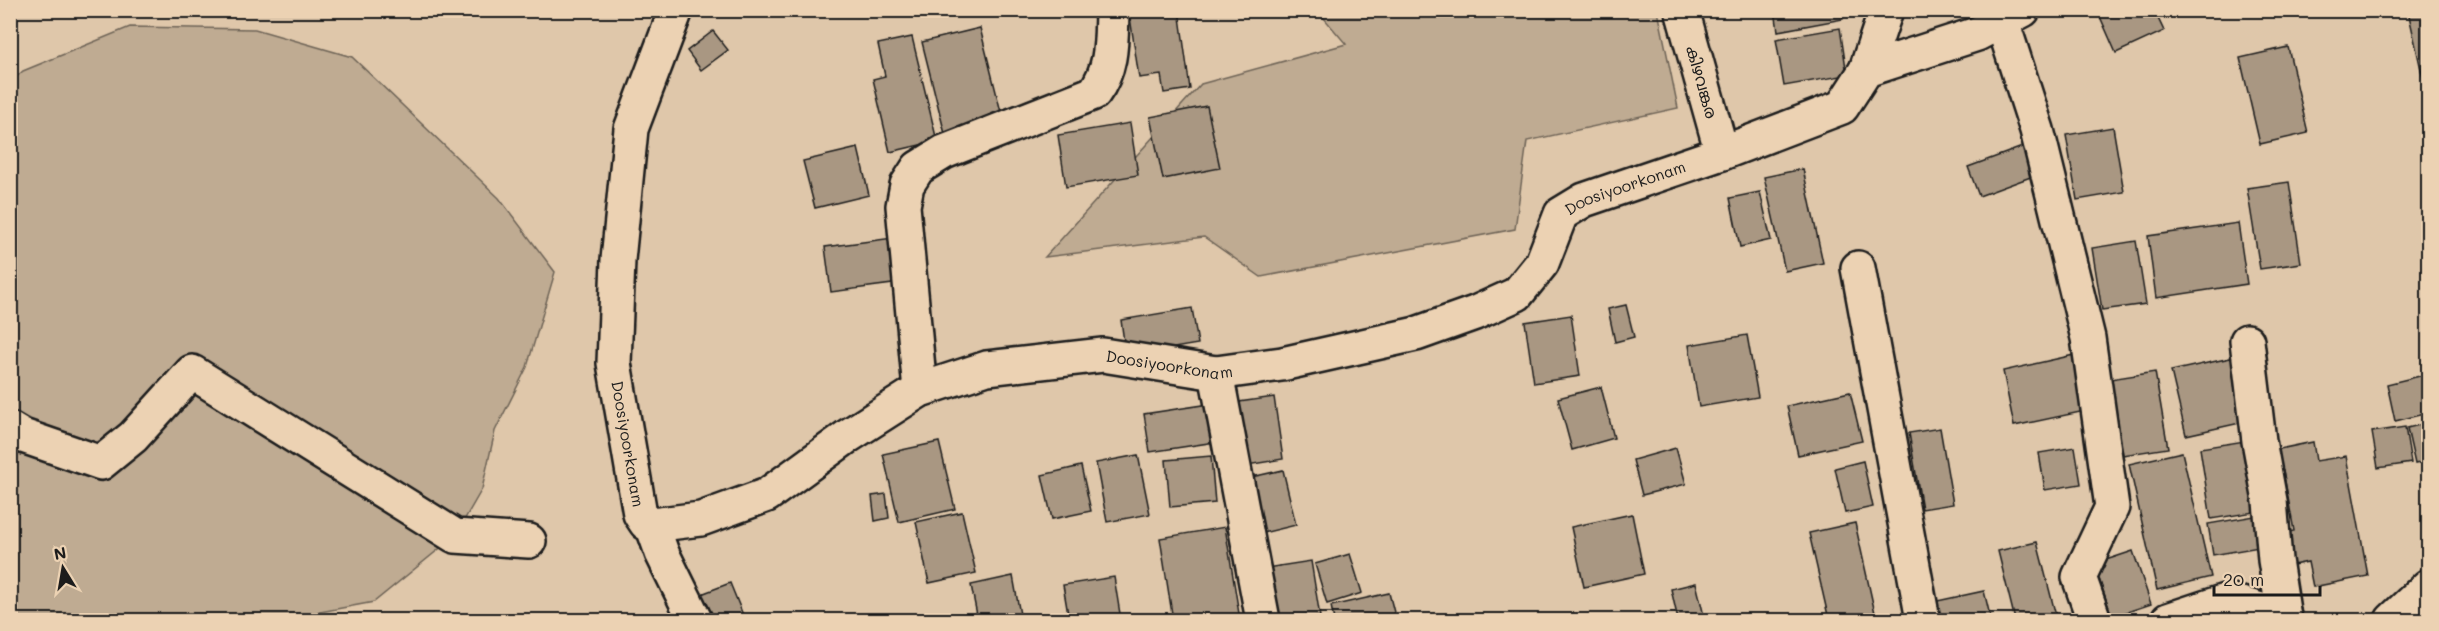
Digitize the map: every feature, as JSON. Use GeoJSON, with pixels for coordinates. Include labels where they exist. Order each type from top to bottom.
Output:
{"type":"FeatureCollection","features":[{"type":"Feature","properties":{"kind":"street","name":"Doosiyoorkonam"},"geometry":{"type":"LineString","coordinates":[[676,10],[631,129],[618,260],[614,363],[640,514],[646,523],[652,525],[701,519],[767,495],[848,436],[920,390],[987,368],[1103,355],[1216,373],[1282,364],[1416,334],[1475,313],[1517,294],[1542,263],[1561,214],[1584,200],[1722,153],[1842,107],[1866,70],[1886,10]]}},
{"type":"Feature","properties":{"kind":"street"},"geometry":{"type":"LineString","coordinates":[[920,390],[903,206],[907,185],[918,168],[944,152],[1094,93],[1102,82],[1110,63],[1112,10]]}},
{"type":"Feature","properties":{"kind":"street","name":"കിഴവങ്കര"},"geometry":{"type":"LineString","coordinates":[[1682,10],[1722,153]]}},
{"type":"Feature","properties":{"kind":"street"},"geometry":{"type":"LineString","coordinates":[[1866,70],[1977,34],[2013,16],[2037,130],[2088,338],[2112,507],[2079,577],[2094,621]]}},
{"type":"Feature","properties":{"kind":"street"},"geometry":{"type":"LineString","coordinates":[[1858,268],[1923,621]]}},
{"type":"Feature","properties":{"kind":"street"},"geometry":{"type":"LineString","coordinates":[[2168,621],[2228,600],[2284,619],[2247,342]]}},
{"type":"Feature","properties":{"kind":"street"},"geometry":{"type":"LineString","coordinates":[[10,429],[20,435],[101,463],[133,437],[192,372],[455,536],[529,541]]}},
{"type":"Feature","properties":{"kind":"street"},"geometry":{"type":"LineString","coordinates":[[1216,373],[1263,621]]}},
{"type":"Feature","properties":{"kind":"street"},"geometry":{"type":"LineString","coordinates":[[652,525],[662,553],[695,621]]}},
{"type":"Feature","properties":{"kind":"street"},"geometry":{"type":"LineString","coordinates":[[2392,621],[2428,586]]}},
{"type":"Feature","properties":{"kind":"shaded area"},"geometry":{"type":"Polygon","coordinates":[[[1318,11],[1658,11],[1678,108],[1527,141],[1515,229],[1261,277],[1204,237],[1045,257],[1201,84],[1346,44],[1318,11]]]}},
{"type":"Feature","properties":{"kind":"shaded area"},"geometry":{"type":"Polygon","coordinates":[[[130,27],[255,29],[352,57],[499,198],[555,272],[527,367],[495,431],[482,489],[455,536],[374,602],[277,620],[11,620],[10,83],[23,71],[130,27]]]}},
{"type":"Feature","properties":{"kind":"building"},"geometry":{"type":"Polygon","coordinates":[[[1129,10],[1179,10],[1190,89],[1164,93],[1161,75],[1139,78],[1129,10]]]}},
{"type":"Feature","properties":{"kind":"building"},"geometry":{"type":"Polygon","coordinates":[[[1775,10],[1842,10],[1843,19],[1778,31],[1775,10]]]}},
{"type":"Feature","properties":{"kind":"building"},"geometry":{"type":"Polygon","coordinates":[[[2102,10],[2154,10],[2164,31],[2116,53],[2098,12],[2102,10]]]}},
{"type":"Feature","properties":{"kind":"building"},"geometry":{"type":"Polygon","coordinates":[[[2428,10],[2428,101],[2408,11],[2428,10]]]}},
{"type":"Feature","properties":{"kind":"building"},"geometry":{"type":"Polygon","coordinates":[[[980,28],[1004,124],[946,138],[922,42],[980,28]]]}},
{"type":"Feature","properties":{"kind":"building"},"geometry":{"type":"Polygon","coordinates":[[[1840,28],[1847,75],[1784,86],[1776,39],[1840,28]]]}},
{"type":"Feature","properties":{"kind":"building"},"geometry":{"type":"Polygon","coordinates":[[[713,31],[728,50],[701,70],[687,51],[713,31]]]}},
{"type":"Feature","properties":{"kind":"building"},"geometry":{"type":"Polygon","coordinates":[[[912,37],[937,141],[890,152],[873,79],[885,76],[878,44],[912,37]]]}},
{"type":"Feature","properties":{"kind":"building"},"geometry":{"type":"Polygon","coordinates":[[[2288,47],[2308,133],[2260,144],[2240,58],[2288,47]]]}},
{"type":"Feature","properties":{"kind":"building"},"geometry":{"type":"Polygon","coordinates":[[[1207,106],[1220,168],[1163,179],[1150,117],[1207,106]]]}},
{"type":"Feature","properties":{"kind":"building"},"geometry":{"type":"Polygon","coordinates":[[[1130,123],[1138,175],[1066,187],[1058,135],[1130,123]]]}},
{"type":"Feature","properties":{"kind":"building"},"geometry":{"type":"Polygon","coordinates":[[[2113,127],[2124,192],[2077,200],[2066,135],[2113,127]]]}},
{"type":"Feature","properties":{"kind":"building"},"geometry":{"type":"Polygon","coordinates":[[[2025,146],[2036,175],[1979,196],[1968,167],[2025,146]]]}},
{"type":"Feature","properties":{"kind":"building"},"geometry":{"type":"Polygon","coordinates":[[[858,148],[869,195],[815,208],[803,161],[858,148]]]}},
{"type":"Feature","properties":{"kind":"building"},"geometry":{"type":"Polygon","coordinates":[[[1803,169],[1823,263],[1785,271],[1764,177],[1803,169]]]}},
{"type":"Feature","properties":{"kind":"building"},"geometry":{"type":"Polygon","coordinates":[[[2289,182],[2301,263],[2260,269],[2247,188],[2289,182]]]}},
{"type":"Feature","properties":{"kind":"building"},"geometry":{"type":"Polygon","coordinates":[[[1760,192],[1771,240],[1740,247],[1730,198],[1760,192]]]}},
{"type":"Feature","properties":{"kind":"building"},"geometry":{"type":"Polygon","coordinates":[[[2238,223],[2247,284],[2156,298],[2148,236],[2238,223]]]}},
{"type":"Feature","properties":{"kind":"building"},"geometry":{"type":"Polygon","coordinates":[[[893,238],[900,283],[831,292],[825,247],[893,238]]]}},
{"type":"Feature","properties":{"kind":"building"},"geometry":{"type":"Polygon","coordinates":[[[2136,241],[2146,304],[2102,310],[2092,248],[2136,241]]]}},
{"type":"Feature","properties":{"kind":"building"},"geometry":{"type":"Polygon","coordinates":[[[1626,305],[1634,337],[1615,342],[1608,309],[1626,305]]]}},
{"type":"Feature","properties":{"kind":"building"},"geometry":{"type":"Polygon","coordinates":[[[1192,308],[1198,344],[1126,356],[1121,320],[1192,308]]]}},
{"type":"Feature","properties":{"kind":"building"},"geometry":{"type":"Polygon","coordinates":[[[1571,315],[1580,376],[1534,383],[1525,322],[1571,315]]]}},
{"type":"Feature","properties":{"kind":"building"},"geometry":{"type":"Polygon","coordinates":[[[1747,335],[1758,397],[1699,407],[1689,345],[1747,335]]]}},
{"type":"Feature","properties":{"kind":"building"},"geometry":{"type":"Polygon","coordinates":[[[2074,355],[2085,411],[2014,426],[2003,371],[2074,355]]]}},
{"type":"Feature","properties":{"kind":"building"},"geometry":{"type":"Polygon","coordinates":[[[2235,357],[2249,421],[2186,435],[2171,371],[2235,357]]]}},
{"type":"Feature","properties":{"kind":"building"},"geometry":{"type":"Polygon","coordinates":[[[2155,372],[2168,448],[2123,455],[2110,379],[2155,372]]]}},
{"type":"Feature","properties":{"kind":"building"},"geometry":{"type":"Polygon","coordinates":[[[2428,374],[2428,413],[2395,421],[2387,384],[2428,374]]]}},
{"type":"Feature","properties":{"kind":"building"},"geometry":{"type":"Polygon","coordinates":[[[1601,387],[1614,438],[1572,450],[1558,398],[1601,387]]]}},
{"type":"Feature","properties":{"kind":"building"},"geometry":{"type":"Polygon","coordinates":[[[1850,392],[1862,441],[1798,455],[1787,406],[1850,392]]]}},
{"type":"Feature","properties":{"kind":"building"},"geometry":{"type":"Polygon","coordinates":[[[1274,397],[1283,459],[1241,466],[1232,403],[1274,397]]]}},
{"type":"Feature","properties":{"kind":"building"},"geometry":{"type":"Polygon","coordinates":[[[1209,404],[1215,442],[1150,452],[1144,414],[1209,404]]]}},
{"type":"Feature","properties":{"kind":"building"},"geometry":{"type":"Polygon","coordinates":[[[2428,423],[2428,461],[2415,464],[2407,428],[2428,423]]]}},
{"type":"Feature","properties":{"kind":"building"},"geometry":{"type":"Polygon","coordinates":[[[2405,427],[2411,463],[2378,468],[2372,432],[2405,427]]]}},
{"type":"Feature","properties":{"kind":"building"},"geometry":{"type":"Polygon","coordinates":[[[1940,428],[1953,504],[1922,509],[1909,433],[1940,428]]]}},
{"type":"Feature","properties":{"kind":"building"},"geometry":{"type":"Polygon","coordinates":[[[2251,440],[2261,511],[2211,519],[2200,448],[2251,440]]]}},
{"type":"Feature","properties":{"kind":"building"},"geometry":{"type":"Polygon","coordinates":[[[939,442],[955,509],[899,522],[883,454],[939,442]]]}},
{"type":"Feature","properties":{"kind":"building"},"geometry":{"type":"Polygon","coordinates":[[[2313,442],[2316,461],[2346,456],[2368,576],[2313,587],[2308,562],[2288,566],[2282,533],[2294,531],[2283,470],[2274,472],[2270,451],[2313,442]]]}},
{"type":"Feature","properties":{"kind":"building"},"geometry":{"type":"Polygon","coordinates":[[[2075,447],[2081,484],[2045,490],[2039,453],[2075,447]]]}},
{"type":"Feature","properties":{"kind":"building"},"geometry":{"type":"Polygon","coordinates":[[[1676,448],[1686,484],[1642,495],[1633,460],[1676,448]]]}},
{"type":"Feature","properties":{"kind":"building"},"geometry":{"type":"Polygon","coordinates":[[[2182,452],[2211,577],[2157,590],[2129,464],[2182,452]]]}},
{"type":"Feature","properties":{"kind":"building"},"geometry":{"type":"Polygon","coordinates":[[[1138,455],[1150,514],[1107,522],[1096,463],[1138,455]]]}},
{"type":"Feature","properties":{"kind":"building"},"geometry":{"type":"Polygon","coordinates":[[[1211,456],[1215,503],[1170,507],[1166,460],[1211,456]]]}},
{"type":"Feature","properties":{"kind":"building"},"geometry":{"type":"Polygon","coordinates":[[[1863,461],[1873,507],[1845,513],[1835,468],[1863,461]]]}},
{"type":"Feature","properties":{"kind":"building"},"geometry":{"type":"Polygon","coordinates":[[[1081,466],[1091,511],[1052,519],[1042,475],[1081,466]]]}},
{"type":"Feature","properties":{"kind":"building"},"geometry":{"type":"Polygon","coordinates":[[[1283,470],[1296,525],[1259,534],[1247,478],[1283,470]]]}},
{"type":"Feature","properties":{"kind":"building"},"geometry":{"type":"Polygon","coordinates":[[[886,494],[889,518],[875,521],[872,496],[886,494]]]}},
{"type":"Feature","properties":{"kind":"building"},"geometry":{"type":"Polygon","coordinates":[[[962,512],[976,573],[929,583],[916,522],[962,512]]]}},
{"type":"Feature","properties":{"kind":"building"},"geometry":{"type":"Polygon","coordinates":[[[1632,514],[1644,574],[1584,587],[1571,527],[1632,514]]]}},
{"type":"Feature","properties":{"kind":"building"},"geometry":{"type":"Polygon","coordinates":[[[2266,514],[2271,545],[2213,555],[2208,524],[2266,514]]]}},
{"type":"Feature","properties":{"kind":"building"},"geometry":{"type":"Polygon","coordinates":[[[1855,523],[1875,613],[1844,620],[1829,620],[1809,533],[1855,523]]]}},
{"type":"Feature","properties":{"kind":"building"},"geometry":{"type":"Polygon","coordinates":[[[1225,527],[1240,620],[1173,620],[1160,538],[1225,527]]]}},
{"type":"Feature","properties":{"kind":"building"},"geometry":{"type":"Polygon","coordinates":[[[2037,542],[2057,620],[2015,620],[1998,551],[2037,542]]]}},
{"type":"Feature","properties":{"kind":"building"},"geometry":{"type":"Polygon","coordinates":[[[2133,551],[2151,604],[2112,617],[2094,564],[2133,551]]]}},
{"type":"Feature","properties":{"kind":"building"},"geometry":{"type":"Polygon","coordinates":[[[1350,554],[1362,593],[1327,604],[1315,564],[1350,554]]]}},
{"type":"Feature","properties":{"kind":"building"},"geometry":{"type":"Polygon","coordinates":[[[1311,561],[1320,617],[1268,620],[1260,569],[1311,561]]]}},
{"type":"Feature","properties":{"kind":"building"},"geometry":{"type":"Polygon","coordinates":[[[1013,576],[1021,620],[978,620],[971,585],[1013,576]]]}},
{"type":"Feature","properties":{"kind":"building"},"geometry":{"type":"Polygon","coordinates":[[[1114,577],[1121,620],[1069,620],[1063,585],[1114,577]]]}},
{"type":"Feature","properties":{"kind":"building"},"geometry":{"type":"Polygon","coordinates":[[[730,583],[745,620],[700,620],[691,598],[730,583]]]}},
{"type":"Feature","properties":{"kind":"building"},"geometry":{"type":"Polygon","coordinates":[[[1696,583],[1705,620],[1678,620],[1671,589],[1696,583]]]}},
{"type":"Feature","properties":{"kind":"building"},"geometry":{"type":"Polygon","coordinates":[[[1984,591],[1991,620],[1932,620],[1928,603],[1984,591]]]}},
{"type":"Feature","properties":{"kind":"building"},"geometry":{"type":"Polygon","coordinates":[[[1389,593],[1396,620],[1334,620],[1331,606],[1389,593]]]}}]}
